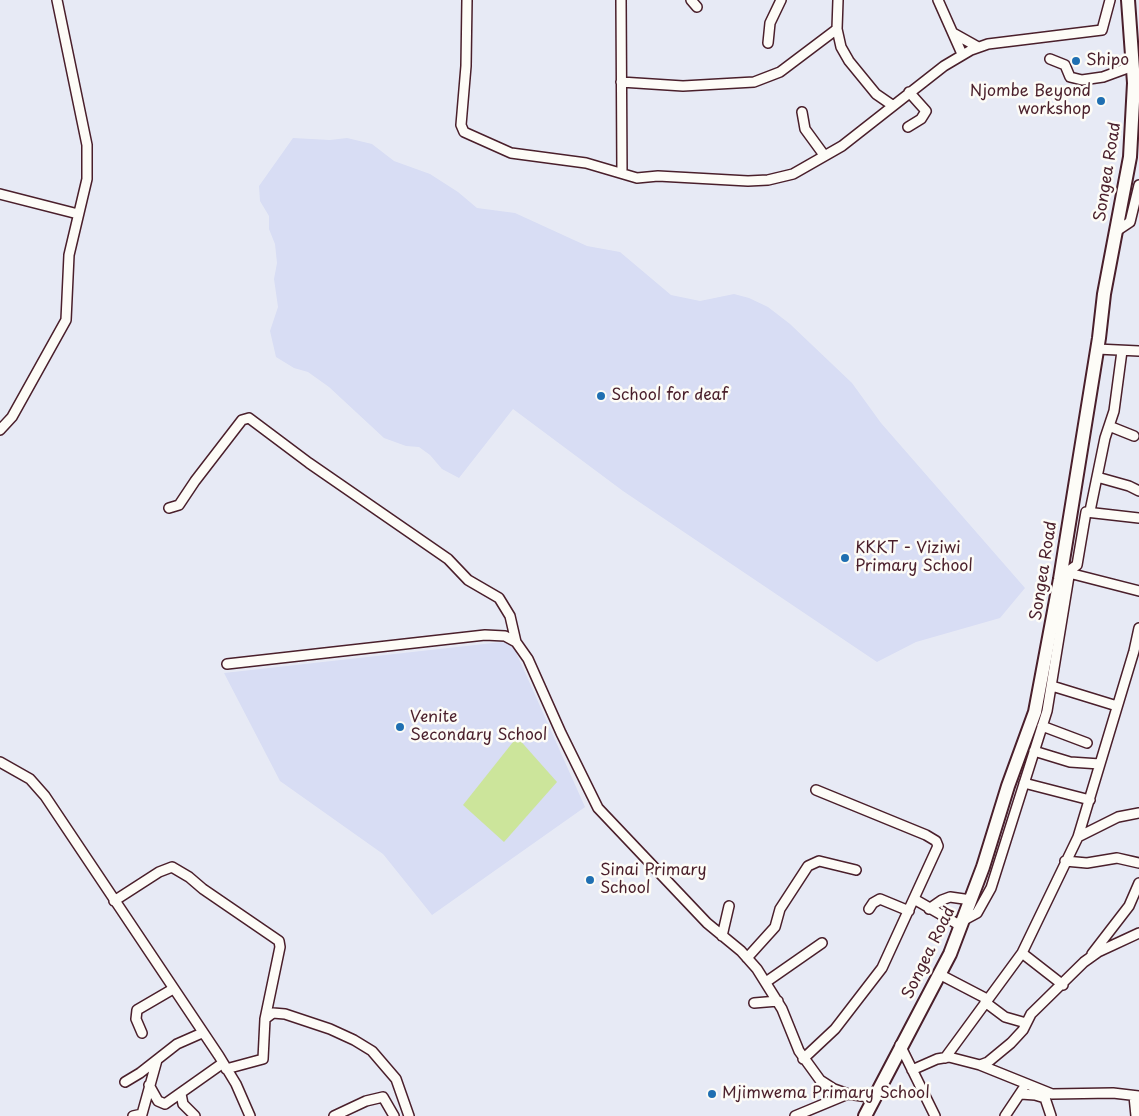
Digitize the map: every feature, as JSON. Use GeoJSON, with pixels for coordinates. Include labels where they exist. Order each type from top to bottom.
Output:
{"type":"FeatureCollection","features":[{"type":"Feature","properties":{"kind":"highway","name":"Songea Road"},"geometry":{"type":"LineString","coordinates":[[865,1116],[900,1045],[939,974],[962,923],[1035,712],[1067,571],[1097,349],[1115,232],[1130,157],[1136,83],[1128,0]]}},
{"type":"Feature","properties":{"kind":"street"},"geometry":{"type":"LineString","coordinates":[[0,430],[12,417],[66,320],[69,255],[87,179],[87,145],[57,0]]}},
{"type":"Feature","properties":{"kind":"street"},"geometry":{"type":"LineString","coordinates":[[467,0],[466,66],[461,125],[464,132],[511,152],[586,163],[637,178],[658,176],[748,181],[768,180],[793,174],[842,146],[909,92],[962,54],[978,47],[988,44],[1100,31],[1103,28],[1110,0]]}},
{"type":"Feature","properties":{"kind":"street"},"geometry":{"type":"LineString","coordinates":[[621,0],[622,173]]}},
{"type":"Feature","properties":{"kind":"street"},"geometry":{"type":"LineString","coordinates":[[768,43],[770,23],[781,0]]}},
{"type":"Feature","properties":{"kind":"street"},"geometry":{"type":"LineString","coordinates":[[838,0],[837,29],[841,47],[876,94],[892,105]]}},
{"type":"Feature","properties":{"kind":"street"},"geometry":{"type":"LineString","coordinates":[[938,0],[962,54]]}},
{"type":"Feature","properties":{"kind":"street"},"geometry":{"type":"LineString","coordinates":[[621,82],[683,86],[754,82],[780,72],[837,29]]}},
{"type":"Feature","properties":{"kind":"street"},"geometry":{"type":"LineString","coordinates":[[953,33],[978,47]]}},
{"type":"Feature","properties":{"kind":"street"},"geometry":{"type":"LineString","coordinates":[[1050,59],[1065,65],[1070,77],[1082,80],[1112,74],[1133,66]]}},
{"type":"Feature","properties":{"kind":"street"},"geometry":{"type":"LineString","coordinates":[[908,128],[921,119],[926,111],[909,92]]}},
{"type":"Feature","properties":{"kind":"street"},"geometry":{"type":"LineString","coordinates":[[802,112],[805,129],[824,155]]}},
{"type":"Feature","properties":{"kind":"street"},"geometry":{"type":"LineString","coordinates":[[1115,232],[1130,222],[1139,185]]}},
{"type":"Feature","properties":{"kind":"street"},"geometry":{"type":"LineString","coordinates":[[0,194],[78,214]]}},
{"type":"Feature","properties":{"kind":"street"},"geometry":{"type":"LineString","coordinates":[[1097,349],[1139,351]]}},
{"type":"Feature","properties":{"kind":"street"},"geometry":{"type":"LineString","coordinates":[[1090,511],[1109,426],[1114,412],[1122,351]]}},
{"type":"Feature","properties":{"kind":"street"},"geometry":{"type":"LineString","coordinates":[[169,508],[179,505],[242,420],[249,418],[309,463],[448,560],[468,580],[499,598],[510,616],[516,642],[528,659],[561,733],[598,808],[652,866],[722,936],[747,958],[778,1001],[803,1059],[820,1080],[848,1094],[875,1098]]}},
{"type":"Feature","properties":{"kind":"street"},"geometry":{"type":"LineString","coordinates":[[1109,426],[1134,436]]}},
{"type":"Feature","properties":{"kind":"street"},"geometry":{"type":"LineString","coordinates":[[1097,477],[1135,488],[1139,492]]}},
{"type":"Feature","properties":{"kind":"street"},"geometry":{"type":"LineString","coordinates":[[914,899],[929,909],[962,923],[976,913],[991,888],[1042,726],[1052,686],[1067,571],[1076,564],[1085,514],[1090,511],[1139,518]]}},
{"type":"Feature","properties":{"kind":"street"},"geometry":{"type":"LineString","coordinates":[[1067,571],[1139,591]]}},
{"type":"Feature","properties":{"kind":"street"},"geometry":{"type":"LineString","coordinates":[[945,1058],[1022,953],[1078,837],[1134,651],[1139,628]]}},
{"type":"Feature","properties":{"kind":"street"},"geometry":{"type":"LineString","coordinates":[[227,664],[485,635],[505,636],[516,642]]}},
{"type":"Feature","properties":{"kind":"street"},"geometry":{"type":"LineString","coordinates":[[1052,686],[1117,706]]}},
{"type":"Feature","properties":{"kind":"street"},"geometry":{"type":"LineString","coordinates":[[1042,726],[1087,743]]}},
{"type":"Feature","properties":{"kind":"street"},"geometry":{"type":"LineString","coordinates":[[1034,751],[1070,762],[1100,764]]}},
{"type":"Feature","properties":{"kind":"street"},"geometry":{"type":"LineString","coordinates":[[0,762],[30,779],[45,796],[225,1066],[250,1116]]}},
{"type":"Feature","properties":{"kind":"street"},"geometry":{"type":"LineString","coordinates":[[1024,783],[1090,800]]}},
{"type":"Feature","properties":{"kind":"street"},"geometry":{"type":"LineString","coordinates":[[803,1059],[835,1029],[873,982],[890,953],[938,851],[936,841],[816,790]]}},
{"type":"Feature","properties":{"kind":"street"},"geometry":{"type":"LineString","coordinates":[[1078,837],[1118,817],[1139,813]]}},
{"type":"Feature","properties":{"kind":"street"},"geometry":{"type":"LineString","coordinates":[[1065,861],[1087,863],[1117,858],[1139,863]]}},
{"type":"Feature","properties":{"kind":"street"},"geometry":{"type":"LineString","coordinates":[[747,958],[775,927],[780,909],[808,866],[818,861],[856,870]]}},
{"type":"Feature","properties":{"kind":"street"},"geometry":{"type":"LineString","coordinates":[[114,901],[158,872],[172,867],[279,941],[280,947],[265,1019],[263,1059],[225,1066],[170,1102],[162,1104],[154,1096],[149,1085]]}},
{"type":"Feature","properties":{"kind":"street"},"geometry":{"type":"LineString","coordinates":[[980,1065],[988,1062],[1012,1043],[1031,1014],[1089,958],[1129,906],[1139,883]]}},
{"type":"Feature","properties":{"kind":"street"},"geometry":{"type":"LineString","coordinates":[[929,909],[950,897],[971,900]]}},
{"type":"Feature","properties":{"kind":"street"},"geometry":{"type":"LineString","coordinates":[[869,909],[880,898],[909,911]]}},
{"type":"Feature","properties":{"kind":"street"},"geometry":{"type":"LineString","coordinates":[[722,936],[729,906]]}},
{"type":"Feature","properties":{"kind":"street"},"geometry":{"type":"LineString","coordinates":[[1089,958],[1139,933]]}},
{"type":"Feature","properties":{"kind":"street"},"geometry":{"type":"LineString","coordinates":[[766,982],[822,942]]}},
{"type":"Feature","properties":{"kind":"street"},"geometry":{"type":"LineString","coordinates":[[1022,953],[1062,985]]}},
{"type":"Feature","properties":{"kind":"street"},"geometry":{"type":"LineString","coordinates":[[939,974],[986,1000],[1005,1017],[1026,1023]]}},
{"type":"Feature","properties":{"kind":"street"},"geometry":{"type":"LineString","coordinates":[[142,1033],[136,1019],[137,1010],[173,989]]}},
{"type":"Feature","properties":{"kind":"street"},"geometry":{"type":"LineString","coordinates":[[754,1003],[778,1001]]}},
{"type":"Feature","properties":{"kind":"street"},"geometry":{"type":"LineString","coordinates":[[265,1019],[273,1013],[285,1014],[330,1029],[363,1045],[396,1079],[409,1116]]}},
{"type":"Feature","properties":{"kind":"street"},"geometry":{"type":"LineString","coordinates":[[125,1082],[140,1073],[177,1044],[202,1033]]}},
{"type":"Feature","properties":{"kind":"street"},"geometry":{"type":"LineString","coordinates":[[900,1045],[935,1116]]}},
{"type":"Feature","properties":{"kind":"street"},"geometry":{"type":"LineString","coordinates":[[139,1116],[157,1058]]}},
{"type":"Feature","properties":{"kind":"street"},"geometry":{"type":"LineString","coordinates":[[912,1070],[945,1058],[980,1065],[1005,1073],[1024,1084],[1052,1094],[1113,1093],[1137,1096],[1136,1116]]}},
{"type":"Feature","properties":{"kind":"street"},"geometry":{"type":"LineString","coordinates":[[1005,1116],[1021,1094],[1024,1084]]}},
{"type":"Feature","properties":{"kind":"street"},"geometry":{"type":"LineString","coordinates":[[181,1094],[183,1104],[195,1116]]}},
{"type":"Feature","properties":{"kind":"street"},"geometry":{"type":"LineString","coordinates":[[796,1116],[848,1094]]}},
{"type":"Feature","properties":{"kind":"street"},"geometry":{"type":"LineString","coordinates":[[1021,1094],[1034,1094],[1045,1098],[1051,1116]]}},
{"type":"Feature","properties":{"kind":"street"},"geometry":{"type":"LineString","coordinates":[[334,1116],[366,1102],[383,1098],[394,1116]]}},
{"type":"Feature","properties":{"kind":"shaded area","name":"School for deaf"},"geometry":{"type":"Polygon","coordinates":[[[293,138],[330,140],[347,138],[372,144],[394,161],[430,174],[458,192],[477,208],[515,213],[587,246],[620,252],[671,295],[700,301],[734,294],[749,298],[768,307],[790,324],[852,383],[881,423],[1025,588],[1000,618],[916,642],[877,662],[623,491],[513,409],[459,478],[442,469],[430,455],[419,447],[406,446],[384,438],[329,387],[308,372],[294,368],[276,357],[270,331],[278,307],[274,279],[277,263],[275,244],[269,229],[269,216],[260,201],[259,186],[293,138]]]}},
{"type":"Feature","properties":{"kind":"shaded area","name":"Venite Secondary School"},"geometry":{"type":"Polygon","coordinates":[[[511,641],[585,807],[432,915],[383,854],[280,781],[224,673],[511,641]]]}},
{"type":"Feature","properties":{"kind":"green space"},"geometry":{"type":"Polygon","coordinates":[[[517,737],[557,782],[504,842],[463,805],[517,737]]]}},
{"type":"Feature","properties":{"kind":"place","name":"Shipo"},"geometry":{"type":"Point","coordinates":[1076,61]}},
{"type":"Feature","properties":{"kind":"place","name":"Njombe Beyond workshop"},"geometry":{"type":"Point","coordinates":[1101,101]}},
{"type":"Feature","properties":{"kind":"place","name":"School for deaf"},"geometry":{"type":"Point","coordinates":[601,396]}},
{"type":"Feature","properties":{"kind":"place","name":"KKKT - Viziwi Primary School"},"geometry":{"type":"Point","coordinates":[845,558]}},
{"type":"Feature","properties":{"kind":"place","name":"Venite Secondary School"},"geometry":{"type":"Point","coordinates":[400,727]}},
{"type":"Feature","properties":{"kind":"place","name":"Sinai Primary School"},"geometry":{"type":"Point","coordinates":[590,880]}},
{"type":"Feature","properties":{"kind":"place","name":"Mjimwema Primary School"},"geometry":{"type":"Point","coordinates":[712,1094]}}]}
